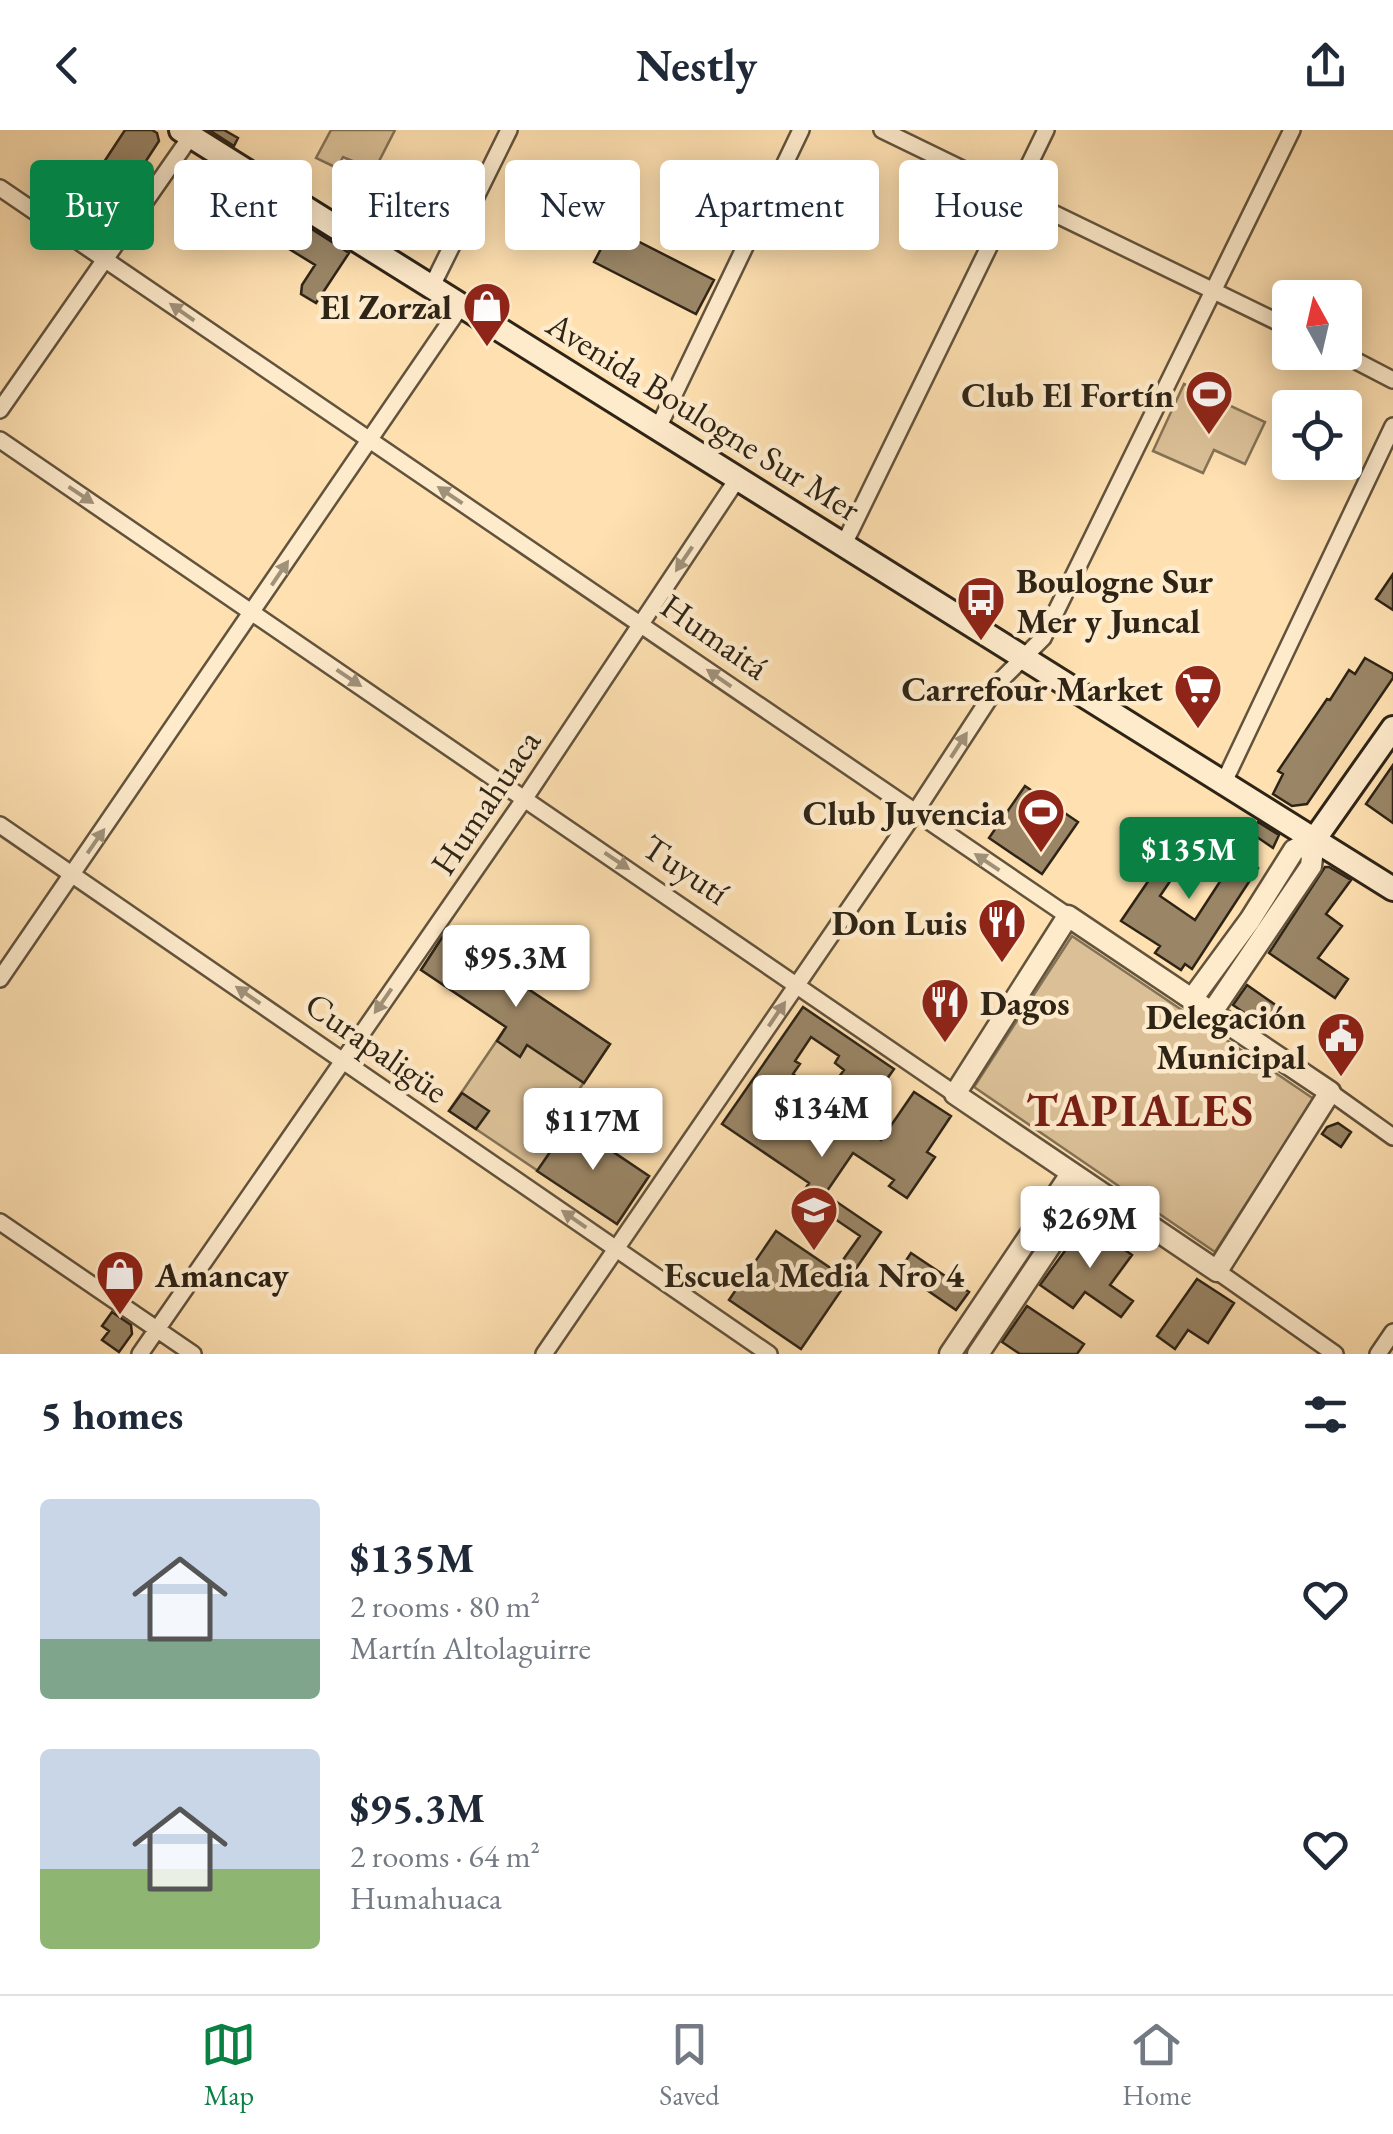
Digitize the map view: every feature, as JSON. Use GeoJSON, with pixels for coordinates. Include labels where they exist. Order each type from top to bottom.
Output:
{"type":"FeatureCollection","features":[{"type":"Feature","properties":{"kind":"main road","name":"Avenida Boulogne Sur Mer"},"geometry":{"type":"LineString","coordinates":[[189,132],[431,288],[1393,889]]}},
{"type":"Feature","properties":{"kind":"main road"},"geometry":{"type":"LineString","coordinates":[[1314,840],[1393,728]]}},
{"type":"Feature","properties":{"kind":"street"},"geometry":{"type":"LineString","coordinates":[[431,288],[509,130]]}},
{"type":"Feature","properties":{"kind":"street"},"geometry":{"type":"LineString","coordinates":[[658,428],[801,130]]}},
{"type":"Feature","properties":{"kind":"street"},"geometry":{"type":"LineString","coordinates":[[882,130],[943,160]]}},
{"type":"Feature","properties":{"kind":"street"},"geometry":{"type":"LineString","coordinates":[[1031,160],[1046,130]]}},
{"type":"Feature","properties":{"kind":"street"},"geometry":{"type":"LineString","coordinates":[[544,1354],[1002,679],[1043,638],[1292,130]]}},
{"type":"Feature","properties":{"kind":"street"},"geometry":{"type":"LineString","coordinates":[[0,410],[189,132]]}},
{"type":"Feature","properties":{"kind":"street","name":"Humaitá"},"geometry":{"type":"LineString","coordinates":[[0,188],[1393,1137]]}},
{"type":"Feature","properties":{"kind":"street"},"geometry":{"type":"LineString","coordinates":[[1058,216],[1272,319]]}},
{"type":"Feature","properties":{"kind":"street"},"geometry":{"type":"LineString","coordinates":[[844,544],[987,250]]}},
{"type":"Feature","properties":{"kind":"street"},"geometry":{"type":"LineString","coordinates":[[0,978],[461,306]]}},
{"type":"Feature","properties":{"kind":"street"},"geometry":{"type":"LineString","coordinates":[[1362,364],[1393,380]]}},
{"type":"Feature","properties":{"kind":"street"},"geometry":{"type":"LineString","coordinates":[[1223,784],[1393,426]]}},
{"type":"Feature","properties":{"kind":"street","name":"Tuyutí"},"geometry":{"type":"LineString","coordinates":[[0,440],[1071,1174],[1218,1270],[1334,1354]]}},
{"type":"Feature","properties":{"kind":"street","name":"Humahuaca"},"geometry":{"type":"LineString","coordinates":[[140,1354],[525,798],[738,478]]}},
{"type":"Feature","properties":{"kind":"street","name":"Curapaligüe"},"geometry":{"type":"LineString","coordinates":[[0,825],[769,1354]]}},
{"type":"Feature","properties":{"kind":"street"},"geometry":{"type":"LineString","coordinates":[[1192,999],[1312,866],[1314,840]]}},
{"type":"Feature","properties":{"kind":"street"},"geometry":{"type":"LineString","coordinates":[[956,1094],[1068,916]]}},
{"type":"Feature","properties":{"kind":"street"},"geometry":{"type":"LineString","coordinates":[[1212,1012],[1258,926]]}},
{"type":"Feature","properties":{"kind":"street"},"geometry":{"type":"LineString","coordinates":[[1218,1270],[1330,1092]]}},
{"type":"Feature","properties":{"kind":"street"},"geometry":{"type":"LineString","coordinates":[[950,1354],[1071,1174]]}},
{"type":"Feature","properties":{"kind":"street"},"geometry":{"type":"LineString","coordinates":[[978,1354],[1090,1186]]}},
{"type":"Feature","properties":{"kind":"street"},"geometry":{"type":"LineString","coordinates":[[0,1222],[192,1354]]}},
{"type":"Feature","properties":{"kind":"street"},"geometry":{"type":"LineString","coordinates":[[1378,1354],[1393,1332]]}},
{"type":"Feature","properties":{"kind":"shaded area"},"geometry":{"type":"Polygon","coordinates":[[[331,130],[395,130],[380,160],[343,157],[332,160],[332,166],[316,158],[331,130]]]}},
{"type":"Feature","properties":{"kind":"shaded area","name":"Club El Fortín"},"geometry":{"type":"Polygon","coordinates":[[[1184,384],[1265,422],[1245,464],[1214,450],[1203,473],[1153,451],[1184,384]]]}},
{"type":"Feature","properties":{"kind":"shaded area"},"geometry":{"type":"Polygon","coordinates":[[[445,933],[610,1044],[561,1116],[649,1176],[617,1224],[449,1111],[506,1027],[421,970],[445,933]]]}},
{"type":"Feature","properties":{"kind":"shaded area"},"geometry":{"type":"Polygon","coordinates":[[[1072,936],[1314,1099],[1215,1252],[974,1087],[1072,936]]]}},
{"type":"Feature","properties":{"kind":"building"},"geometry":{"type":"Polygon","coordinates":[[[125,130],[157,133],[159,141],[147,160],[105,160],[125,130]]]}},
{"type":"Feature","properties":{"kind":"building"},"geometry":{"type":"Polygon","coordinates":[[[209,130],[224,130],[238,138],[234,146],[209,130]]]}},
{"type":"Feature","properties":{"kind":"building"},"geometry":{"type":"Polygon","coordinates":[[[312,229],[332,242],[332,250],[349,253],[316,303],[301,294],[302,285],[315,265],[291,250],[312,250],[312,229]]]}},
{"type":"Feature","properties":{"kind":"building"},"geometry":{"type":"Polygon","coordinates":[[[640,242],[714,280],[696,314],[594,262],[600,250],[640,250],[640,242]]]}},
{"type":"Feature","properties":{"kind":"building"},"geometry":{"type":"Polygon","coordinates":[[[1393,574],[1393,610],[1376,599],[1393,574]]]}},
{"type":"Feature","properties":{"kind":"building"},"geometry":{"type":"Polygon","coordinates":[[[1365,658],[1393,674],[1393,678],[1307,804],[1292,806],[1273,794],[1283,774],[1278,771],[1349,670],[1355,674],[1365,658]]]}},
{"type":"Feature","properties":{"kind":"building"},"geometry":{"type":"Polygon","coordinates":[[[1393,765],[1393,823],[1366,804],[1393,765]]]}},
{"type":"Feature","properties":{"kind":"building"},"geometry":{"type":"Polygon","coordinates":[[[1025,786],[1078,822],[1042,874],[989,838],[1025,786]]]}},
{"type":"Feature","properties":{"kind":"building"},"geometry":{"type":"Polygon","coordinates":[[[1258,822],[1279,835],[1273,848],[1251,833],[1258,822]]]}},
{"type":"Feature","properties":{"kind":"building"},"geometry":{"type":"Polygon","coordinates":[[[1208,832],[1258,868],[1192,969],[1185,964],[1181,970],[1155,953],[1160,946],[1121,921],[1177,839],[1192,849],[1160,896],[1195,920],[1221,880],[1189,858],[1208,832]]]}},
{"type":"Feature","properties":{"kind":"building"},"geometry":{"type":"Polygon","coordinates":[[[1325,867],[1351,880],[1326,914],[1342,926],[1318,958],[1348,979],[1335,998],[1269,953],[1325,867]]]}},
{"type":"Feature","properties":{"kind":"building"},"geometry":{"type":"Polygon","coordinates":[[[445,933],[610,1044],[584,1083],[527,1045],[520,1057],[497,1041],[506,1027],[421,970],[445,933]]]}},
{"type":"Feature","properties":{"kind":"building"},"geometry":{"type":"Polygon","coordinates":[[[1247,985],[1277,1006],[1263,1026],[1233,1005],[1247,985]]]}},
{"type":"Feature","properties":{"kind":"building"},"geometry":{"type":"Polygon","coordinates":[[[803,1007],[894,1069],[856,1123],[881,1140],[914,1092],[951,1116],[927,1152],[935,1157],[907,1198],[889,1186],[894,1180],[853,1153],[825,1194],[881,1232],[801,1349],[729,1300],[776,1231],[835,1271],[860,1236],[801,1196],[809,1183],[722,1124],[803,1007]],[[811,1037],[795,1061],[800,1064],[793,1074],[825,1096],[844,1070],[835,1063],[839,1056],[811,1037]]]}},
{"type":"Feature","properties":{"kind":"building"},"geometry":{"type":"Polygon","coordinates":[[[462,1093],[489,1111],[476,1129],[449,1111],[462,1093]]]}},
{"type":"Feature","properties":{"kind":"building"},"geometry":{"type":"Polygon","coordinates":[[[570,1123],[649,1176],[617,1224],[537,1171],[570,1123]]]}},
{"type":"Feature","properties":{"kind":"building"},"geometry":{"type":"Polygon","coordinates":[[[1338,1123],[1351,1132],[1341,1147],[1322,1134],[1338,1123]]]}},
{"type":"Feature","properties":{"kind":"building"},"geometry":{"type":"Polygon","coordinates":[[[1086,1222],[1132,1255],[1110,1285],[1133,1301],[1121,1317],[1085,1292],[1073,1308],[1040,1285],[1086,1222]]]}},
{"type":"Feature","properties":{"kind":"building"},"geometry":{"type":"Polygon","coordinates":[[[911,1253],[969,1292],[956,1310],[899,1271],[911,1253]]]}},
{"type":"Feature","properties":{"kind":"building"},"geometry":{"type":"Polygon","coordinates":[[[1197,1279],[1234,1303],[1208,1343],[1188,1330],[1175,1349],[1157,1336],[1197,1279]]]}},
{"type":"Feature","properties":{"kind":"building"},"geometry":{"type":"Polygon","coordinates":[[[1027,1306],[1084,1344],[1077,1354],[1020,1354],[1002,1342],[1027,1306]]]}},
{"type":"Feature","properties":{"kind":"building"},"geometry":{"type":"Polygon","coordinates":[[[112,1312],[131,1325],[132,1334],[119,1352],[102,1340],[109,1331],[102,1326],[112,1312]]]}},
{"type":"Feature","properties":{"kind":"place","name":"El Zorzal"},"geometry":{"type":"Point","coordinates":[487,348]}},
{"type":"Feature","properties":{"kind":"place","name":"Club El Fortín"},"geometry":{"type":"Point","coordinates":[1209,436]}},
{"type":"Feature","properties":{"kind":"place","name":"Boulogne Sur Mer y Juncal"},"geometry":{"type":"Point","coordinates":[981,642]}},
{"type":"Feature","properties":{"kind":"place","name":"Carrefour Market"},"geometry":{"type":"Point","coordinates":[1198,730]}},
{"type":"Feature","properties":{"kind":"place","name":"Club Juvencia"},"geometry":{"type":"Point","coordinates":[1041,854]}},
{"type":"Feature","properties":{"kind":"place","name":"Don Luis"},"geometry":{"type":"Point","coordinates":[1002,964]}},
{"type":"Feature","properties":{"kind":"place","name":"Dagos"},"geometry":{"type":"Point","coordinates":[945,1044]}},
{"type":"Feature","properties":{"kind":"place","name":"Delegación Municipal"},"geometry":{"type":"Point","coordinates":[1341,1078]}},
{"type":"Feature","properties":{"kind":"place","name":"Escuela Media Nro 4"},"geometry":{"type":"Point","coordinates":[814,1252]}},
{"type":"Feature","properties":{"kind":"place","name":"Amancay"},"geometry":{"type":"Point","coordinates":[120,1316]}},
{"type":"Feature","properties":{"kind":"district","name":"TAPIALES"},"geometry":{"type":"Point","coordinates":[1141,1110]}}]}
